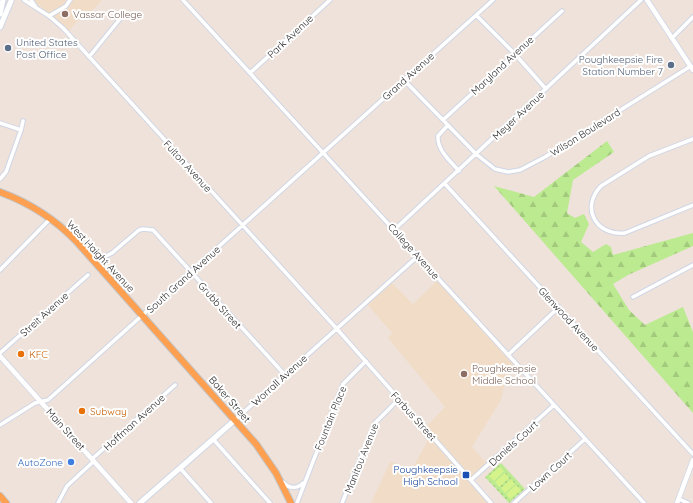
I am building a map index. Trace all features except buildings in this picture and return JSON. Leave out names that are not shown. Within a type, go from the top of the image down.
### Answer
[{"type":"highway","name":"West Haight Avenue","points":[[0,192],[28,204],[51,218],[77,242],[142,315]]},
{"type":"highway","name":"Baker Street","points":[[142,315],[261,450],[280,479],[291,503]]},
{"type":"highway","points":[[0,496],[6,503]]},
{"type":"main road","points":[[0,14],[4,0],[12,1],[0,27]]},
{"type":"main road","name":"Worrall Avenue","points":[[140,503],[235,420]]},
{"type":"street","name":"Fulton Avenue","points":[[24,0],[49,16],[89,57],[337,329]]},
{"type":"street","name":"Fulton Avenue","points":[[31,0],[35,6]]},
{"type":"street","points":[[49,16],[66,6],[70,0]]},
{"type":"street","name":"College Avenue","points":[[183,0],[644,503]]},
{"type":"street","name":"Park Avenue","points":[[250,73],[330,0]]},
{"type":"street","name":"Grand Avenue","points":[[323,153],[493,0]]},
{"type":"street","name":"Meyer Avenue","points":[[394,230],[641,0]]},
{"type":"street","points":[[647,0],[692,68]]},
{"type":"street","name":"Maryland Avenue","points":[[443,120],[514,53],[562,11]]},
{"type":"street","points":[[89,57],[124,14]]},
{"type":"street","points":[[476,15],[514,53],[546,89]]},
{"type":"street","points":[[672,38],[693,17]]},
{"type":"street","name":"Wilson Boulevard","points":[[404,80],[476,154],[501,171],[508,172],[520,170],[545,157],[692,68]]},
{"type":"street","points":[[0,179],[6,172],[23,121]]},
{"type":"street","points":[[0,123],[21,130]]},
{"type":"street","points":[[448,125],[438,136],[438,142],[440,148],[459,171]]},
{"type":"street","points":[[693,139],[649,156],[601,186],[596,192],[591,208],[596,222],[606,230],[618,234],[626,233],[693,205]]},
{"type":"street","name":"South Grand Avenue","points":[[0,425],[35,403],[48,400],[323,153]]},
{"type":"street","name":"Glenwood Avenue","points":[[445,184],[693,454]]},
{"type":"street","points":[[0,270],[51,218]]},
{"type":"street","name":"Grubb Street","points":[[106,256],[112,253],[139,230],[149,229],[156,233],[285,375]]},
{"type":"street","name":"Worrall Avenue","points":[[235,420],[418,256]]},
{"type":"street","points":[[633,297],[693,265]]},
{"type":"street","name":"Streit Avenue","points":[[0,355],[88,275]]},
{"type":"street","points":[[508,355],[559,307]]},
{"type":"street","name":"Forbus Street","points":[[337,329],[491,503]]},
{"type":"street","name":"Main Street","points":[[0,355],[132,503]]},
{"type":"street","name":"Fountain Place","points":[[297,503],[343,384],[366,361]]},
{"type":"street","name":"Hoffman Avenue","points":[[58,503],[67,486],[93,460],[175,385]]},
{"type":"street","name":"Manitou Avenue","points":[[342,503],[375,423],[400,399]]},
{"type":"street","name":"Daniels Court","points":[[471,480],[554,405]]},
{"type":"street","name":"Lown Court","points":[[514,503],[585,438]]},
{"type":"street","points":[[213,439],[270,503]]},
{"type":"street","points":[[688,503],[678,501],[693,460]]},
{"type":"street","points":[[180,468],[211,503]]},
{"type":"street","points":[[280,479],[290,487],[300,486],[304,482]]},
{"type":"shaded area","name":"Vassar College","points":[[32,0],[102,0],[87,16],[84,13],[69,31]]},
{"type":"shaded area","name":"Poughkeepsie Middle School","points":[[439,279],[517,364],[505,382],[501,400],[472,447],[488,465],[472,480],[492,503],[371,503],[390,462],[412,469],[431,435],[425,428],[445,407],[388,338],[392,333],[366,303],[390,281],[413,304]]},
{"type":"green space","points":[[607,141],[614,152],[573,180],[567,213],[575,218],[584,214],[589,224],[581,242],[593,252],[606,244],[611,247],[613,255],[693,233],[693,246],[628,275],[613,284],[629,310],[645,325],[683,307],[693,332],[693,413],[494,186],[534,197]]},
{"type":"green space","points":[[501,463],[525,489],[509,503],[485,477]]},
{"type":"green space","points":[[500,467],[504,471],[494,481],[489,476]]},
{"type":"green space","points":[[505,473],[509,478],[499,487],[495,482]]},
{"type":"green space","points":[[511,479],[515,484],[505,493],[501,488]]},
{"type":"green space","points":[[516,485],[521,490],[510,499],[506,494]]},
{"type":"place","name":"Vassar College","points":[[65,14]]},
{"type":"place","name":"United States Post Office","points":[[8,48]]},
{"type":"place","name":"Poughkeepsie Fire Station Number 7","points":[[671,65]]},
{"type":"place","name":"KFC","points":[[21,354]]},
{"type":"place","name":"Poughkeepsie Middle School","points":[[464,374]]},
{"type":"place","name":"Subway","points":[[82,411]]},
{"type":"place","name":"AutoZone","points":[[71,462]]},
{"type":"place","name":"Poughkeepsie High School","points":[[466,475]]}]
